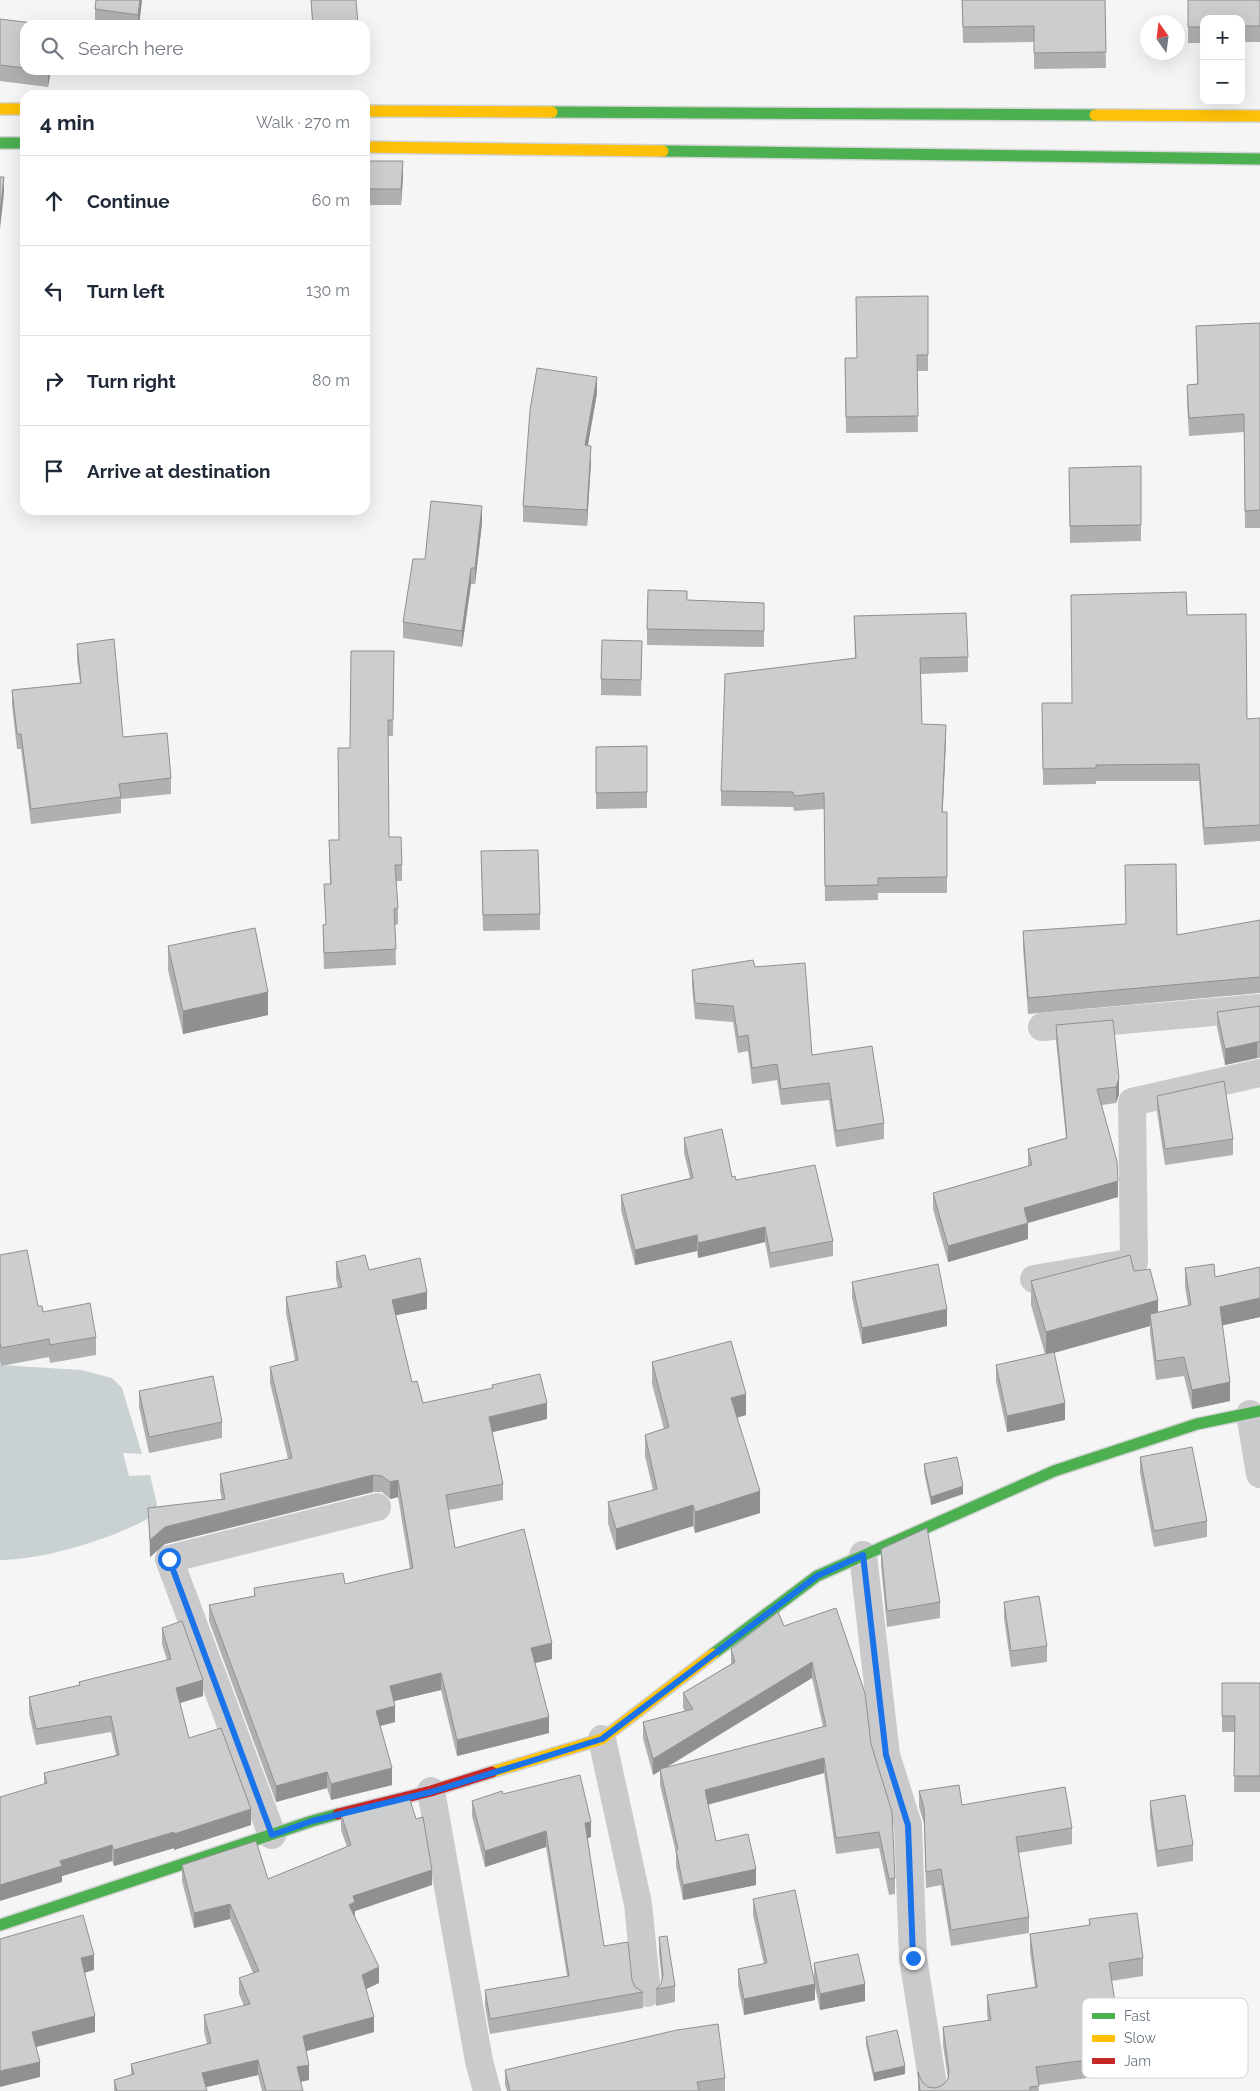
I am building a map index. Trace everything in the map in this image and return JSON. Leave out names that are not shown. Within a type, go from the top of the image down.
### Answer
[{"type":"main road","points":[[0,109],[20,109]]},
{"type":"main road","points":[[370,111],[1260,116]]},
{"type":"main road","points":[[0,143],[20,143]]},
{"type":"main road","points":[[370,148],[1260,159]]},
{"type":"main road","points":[[0,1925],[312,1821],[431,1792],[602,1739],[817,1576],[1054,1471],[1197,1424],[1255,1412]]},
{"type":"street","points":[[1042,1027],[1260,1008]]},
{"type":"street","points":[[1034,1278],[1134,1262],[1132,1102],[1260,1073]]},
{"type":"street","points":[[1255,1412],[1260,1474]]},
{"type":"street","points":[[272,1835],[169,1559],[377,1507]]},
{"type":"street","points":[[863,1555],[886,1755],[908,1825],[913,1958],[934,2091]]},
{"type":"street","points":[[602,1739],[638,1904],[647,1993]]},
{"type":"street","points":[[431,1792],[479,2061],[487,2091]]},
{"type":"shaded area","points":[[0,1365],[81,1370],[112,1378],[122,1388],[142,1454],[123,1453],[129,1476],[150,1475],[157,1504],[153,1516],[119,1532],[79,1546],[37,1556],[0,1560]]},
{"type":"building","points":[[96,0],[140,0],[138,15],[95,9]]},
{"type":"building","points":[[311,0],[356,0],[358,20],[313,20]]},
{"type":"building","points":[[962,0],[1105,0],[1106,52],[1034,53],[1034,26],[963,27]]},
{"type":"building","points":[[1188,0],[1260,0],[1260,26],[1245,26],[1245,15],[1200,15],[1200,27],[1188,27]]},
{"type":"building","points":[[0,19],[20,21],[20,67],[0,65]]},
{"type":"building","points":[[370,161],[403,161],[401,189],[370,189]]},
{"type":"building","points":[[0,177],[4,177],[0,213]]},
{"type":"building","points":[[928,296],[928,355],[917,355],[918,416],[846,417],[845,358],[857,358],[856,297]]},
{"type":"building","points":[[1260,323],[1260,510],[1245,511],[1244,414],[1189,418],[1187,385],[1198,384],[1196,326]]},
{"type":"building","points":[[537,368],[597,377],[585,445],[591,446],[587,510],[523,506],[530,410]]},
{"type":"building","points":[[1141,466],[1141,525],[1070,526],[1069,468]]},
{"type":"building","points":[[431,501],[482,506],[475,568],[471,568],[462,631],[403,622],[413,559],[425,559]]},
{"type":"building","points":[[648,590],[687,591],[687,600],[764,603],[764,631],[647,629]]},
{"type":"building","points":[[1186,592],[1187,615],[1246,614],[1247,719],[1260,718],[1260,825],[1204,828],[1199,764],[1096,765],[1096,768],[1043,769],[1042,703],[1072,703],[1071,595]]},
{"type":"building","points":[[966,613],[968,657],[920,658],[922,724],[946,725],[942,812],[947,812],[947,877],[878,878],[878,885],[825,886],[824,793],[794,796],[793,792],[721,791],[725,674],[856,658],[854,616]]},
{"type":"building","points":[[114,639],[123,737],[167,733],[171,778],[119,784],[121,797],[31,809],[21,734],[17,734],[12,690],[81,683],[77,644]]},
{"type":"building","points":[[602,640],[642,641],[641,680],[601,679]]},
{"type":"building","points":[[351,651],[394,651],[393,720],[388,720],[389,837],[401,837],[402,865],[395,865],[398,908],[394,909],[396,949],[324,953],[323,925],[326,924],[324,884],[331,884],[329,840],[339,840],[338,748],[350,748]]},
{"type":"building","points":[[647,746],[647,792],[596,793],[596,747]]},
{"type":"building","points":[[538,850],[540,914],[483,915],[481,851]]},
{"type":"building","points":[[1176,864],[1177,935],[1260,920],[1260,977],[1028,998],[1023,931],[1126,924],[1125,865]]},
{"type":"building","points":[[255,928],[268,992],[183,1011],[168,946]]},
{"type":"building","points":[[753,960],[755,967],[805,963],[812,1055],[872,1046],[884,1123],[836,1131],[829,1083],[781,1089],[777,1064],[752,1068],[748,1035],[738,1037],[733,1006],[695,1003],[692,970]]},
{"type":"building","points":[[1260,1006],[1260,1042],[1225,1049],[1217,1012]]},
{"type":"building","points":[[1113,1020],[1119,1078],[1116,1087],[1097,1089],[1117,1161],[1118,1181],[1024,1208],[1028,1223],[948,1246],[933,1193],[1032,1165],[1028,1149],[1067,1138],[1056,1025]]},
{"type":"building","points":[[1224,1081],[1233,1139],[1165,1149],[1157,1096]]},
{"type":"building","points":[[722,1129],[732,1177],[735,1176],[736,1180],[815,1165],[833,1241],[770,1253],[765,1227],[698,1243],[697,1235],[635,1250],[621,1195],[693,1178],[684,1138]]},
{"type":"building","points":[[27,1250],[38,1306],[42,1306],[43,1312],[90,1303],[96,1337],[50,1345],[49,1339],[1,1348],[0,1255]]},
{"type":"building","points":[[365,1255],[369,1270],[420,1258],[427,1292],[392,1300],[412,1382],[417,1381],[423,1403],[493,1388],[492,1385],[540,1374],[547,1403],[489,1417],[503,1484],[446,1495],[455,1548],[524,1529],[552,1643],[531,1648],[549,1717],[457,1740],[441,1673],[390,1686],[395,1706],[376,1711],[392,1768],[331,1784],[327,1772],[276,1786],[209,1605],[255,1596],[254,1588],[343,1573],[345,1584],[413,1568],[398,1480],[390,1482],[382,1476],[373,1475],[165,1527],[150,1540],[148,1508],[225,1499],[220,1474],[292,1458],[270,1367],[298,1360],[286,1297],[342,1287],[336,1262]]},
{"type":"building","points":[[1130,1255],[1134,1271],[1150,1269],[1158,1300],[1046,1332],[1031,1281]]},
{"type":"building","points":[[938,1264],[947,1309],[862,1328],[852,1282]]},
{"type":"building","points":[[1214,1264],[1215,1277],[1260,1267],[1260,1298],[1220,1307],[1230,1382],[1192,1390],[1184,1357],[1156,1361],[1150,1314],[1191,1305],[1185,1268]]},
{"type":"building","points":[[731,1341],[746,1394],[731,1398],[760,1491],[695,1512],[693,1505],[616,1529],[608,1502],[657,1489],[645,1435],[669,1427],[652,1362]]},
{"type":"building","points":[[1054,1352],[1065,1403],[1007,1416],[996,1365]]},
{"type":"building","points":[[213,1376],[222,1422],[149,1437],[139,1391]]},
{"type":"building","points":[[1192,1447],[1207,1521],[1154,1531],[1140,1457]]},
{"type":"building","points":[[957,1457],[963,1486],[931,1497],[924,1464]]},
{"type":"building","points":[[927,1528],[940,1602],[887,1611],[881,1549]]},
{"type":"building","points":[[1039,1596],[1047,1646],[1011,1651],[1004,1602]]},
{"type":"building","points":[[836,1608],[865,1693],[871,1744],[892,1812],[895,1878],[889,1879],[879,1832],[836,1838],[824,1758],[705,1790],[716,1841],[748,1834],[756,1869],[683,1885],[676,1850],[678,1849],[660,1769],[826,1726],[812,1662],[653,1759],[643,1722],[693,1709],[683,1693],[735,1662],[731,1649],[778,1612],[784,1626]]},
{"type":"building","points":[[182,1621],[203,1680],[176,1688],[189,1738],[221,1728],[251,1809],[174,1834],[174,1832],[114,1850],[112,1845],[60,1861],[62,1866],[0,1885],[0,1797],[47,1783],[44,1773],[119,1755],[111,1716],[36,1729],[29,1697],[80,1685],[79,1682],[171,1659],[162,1628]]},
{"type":"building","points":[[1222,1683],[1260,1683],[1260,1776],[1234,1776],[1235,1716],[1222,1716]]},
{"type":"building","points":[[580,1775],[591,1822],[585,1823],[604,1946],[628,1942],[632,1980],[635,1987],[643,1992],[490,2019],[485,1990],[569,1976],[546,1831],[485,1851],[472,1801],[502,1791],[503,1794]]},
{"type":"building","points":[[959,1785],[962,1805],[1065,1787],[1072,1828],[1016,1837],[1029,1917],[951,1930],[941,1869],[926,1872],[924,1808],[919,1791]]},
{"type":"building","points":[[1185,1795],[1193,1845],[1157,1851],[1150,1801]]},
{"type":"building","points":[[409,1797],[416,1819],[423,1817],[432,1870],[353,1896],[355,1902],[349,1905],[379,1967],[362,1975],[374,2017],[303,2036],[309,2065],[297,2067],[303,2091],[266,2091],[258,2060],[202,2073],[207,2091],[117,2091],[114,2080],[134,2074],[131,2064],[211,2043],[204,2015],[250,2004],[239,1978],[259,1971],[230,1904],[194,1913],[182,1865],[256,1841],[268,1879],[351,1845],[341,1814]]},
{"type":"building","points":[[795,1890],[815,1984],[744,1999],[738,1969],[767,1963],[753,1899]]},
{"type":"building","points":[[1137,1913],[1143,1958],[1109,1963],[1114,1998],[1082,1998],[1082,2061],[1036,2067],[1039,2086],[1030,2087],[1030,2091],[920,2091],[918,2072],[922,2082],[928,2087],[936,2088],[943,2085],[948,2079],[949,2071],[943,2027],[991,2020],[987,1995],[1037,1987],[1030,1934],[1090,1925],[1089,1919]]},
{"type":"building","points":[[83,1915],[94,1955],[81,1958],[95,2016],[32,2032],[40,2062],[0,2071],[0,1939]]},
{"type":"building","points":[[667,1936],[675,1986],[656,1989],[661,1984],[663,1975],[659,1937]]},
{"type":"building","points":[[858,1954],[865,1984],[820,1994],[814,1963]]},
{"type":"building","points":[[718,2024],[725,2078],[697,2082],[699,2091],[510,2091],[505,2070],[677,2030]]},
{"type":"building","points":[[897,2030],[905,2066],[874,2073],[866,2037]]},
{"type":"traffic: fast","points":[[552,112],[1095,115]]},
{"type":"traffic: fast","points":[[0,143],[20,143]]},
{"type":"traffic: fast","points":[[663,151],[1260,159]]},
{"type":"traffic: fast","points":[[713,1654],[817,1576],[1054,1471],[1197,1424],[1260,1411]]},
{"type":"traffic: fast","points":[[0,1925],[338,1814]]},
{"type":"traffic: slow","points":[[0,109],[20,109]]},
{"type":"traffic: slow","points":[[370,111],[552,112]]},
{"type":"traffic: slow","points":[[1095,115],[1260,116]]},
{"type":"traffic: slow","points":[[370,147],[663,151]]},
{"type":"traffic: slow","points":[[492,1772],[602,1739],[713,1654]]},
{"type":"traffic: jam","points":[[338,1814],[431,1791],[492,1772]]},
{"type":"route","points":[[169,1559],[272,1835],[312,1821],[431,1792],[602,1739],[817,1576],[863,1555],[886,1755],[908,1825],[913,1958]]}]
